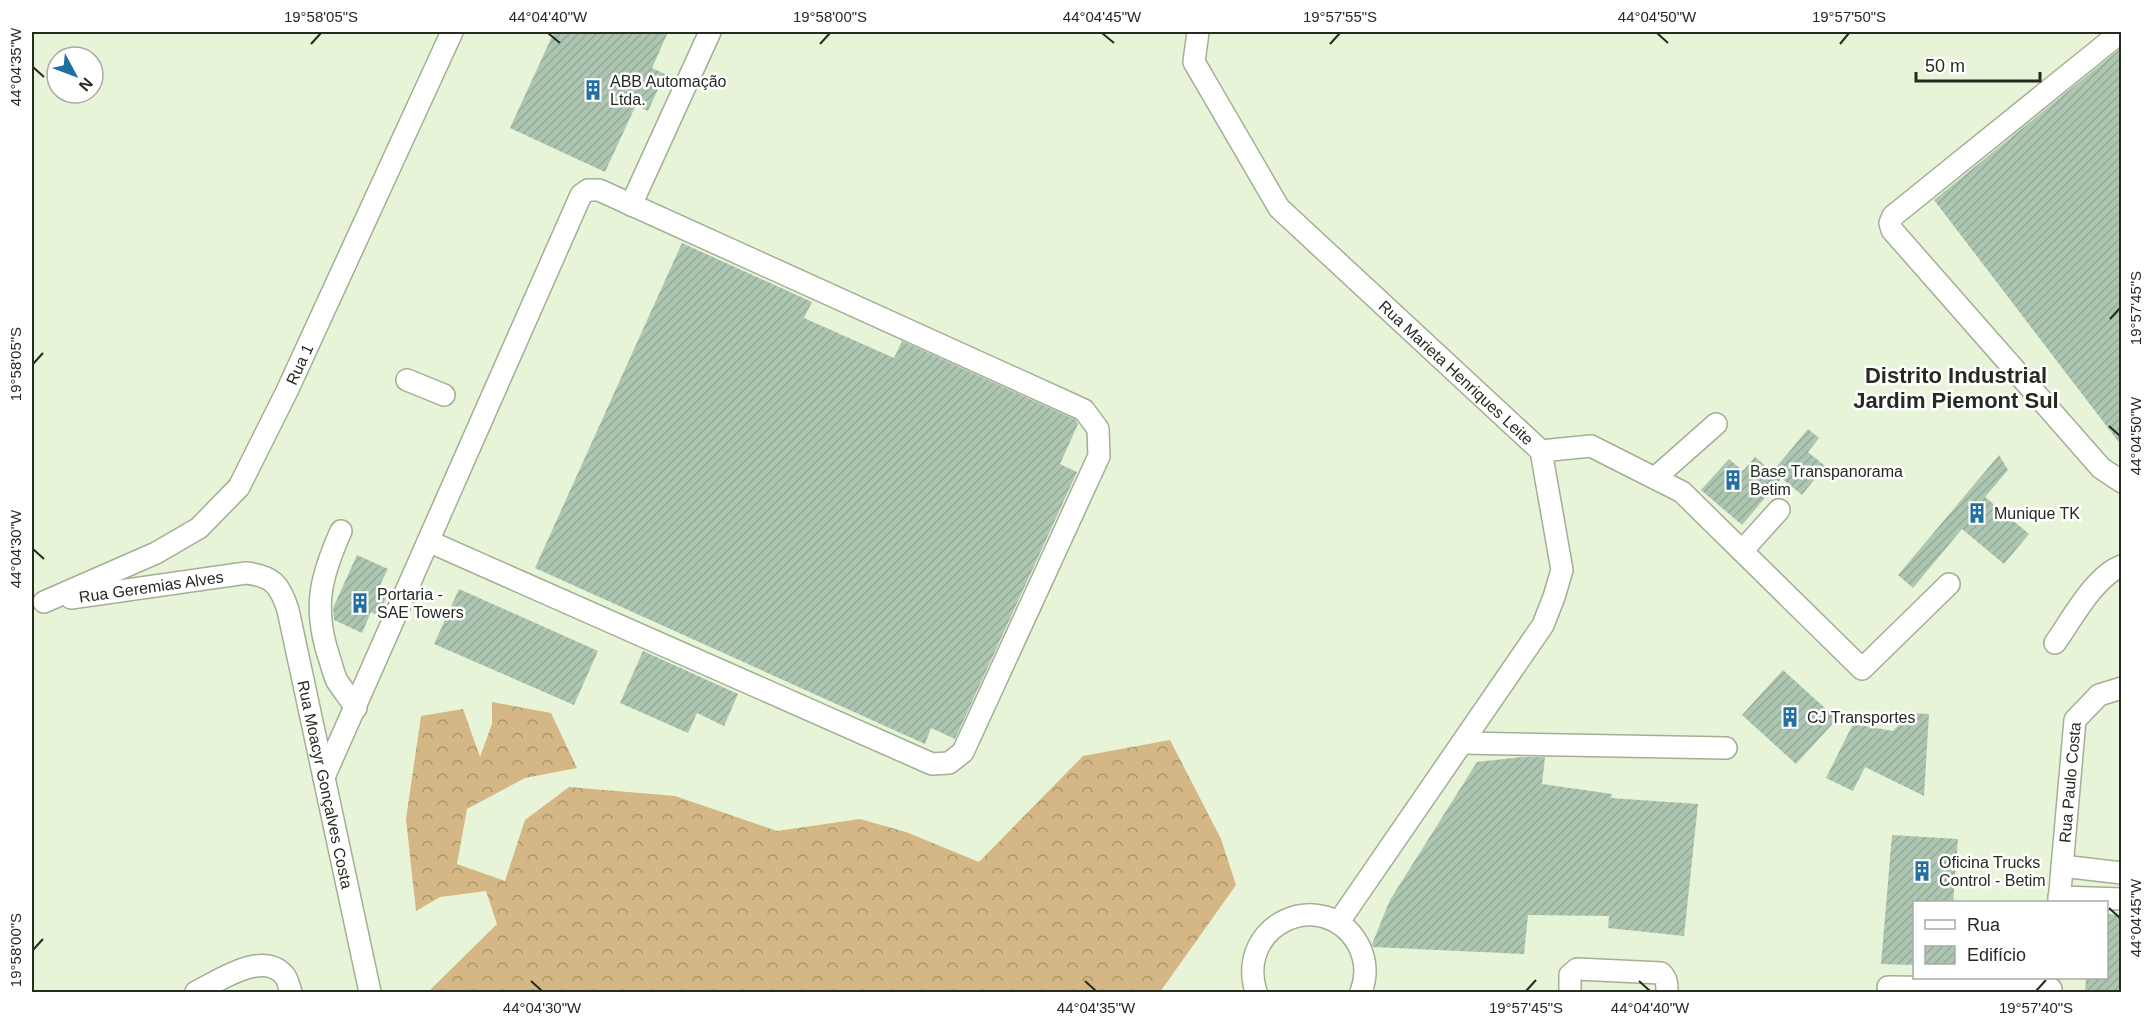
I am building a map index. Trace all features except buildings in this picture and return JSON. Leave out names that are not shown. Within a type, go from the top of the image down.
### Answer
[{"type":"street","name":"Rua 1","points":[[38,603],[156,553],[199,528],[239,487],[292,380],[452,32]]},
{"type":"street","points":[[631,205],[710,32]]},
{"type":"street","name":"Rua Marieta Henriques Leite","points":[[1198,32],[1194,62],[1279,208],[1541,451],[1562,570],[1543,625],[1338,923]]},
{"type":"street","points":[[2121,32],[1893,216],[1890,223],[1892,230],[2101,468],[2121,482]]},
{"type":"street","points":[[324,777],[580,195],[588,190],[599,190],[1084,410],[1098,429],[1099,456],[963,752],[949,763],[932,764],[428,541]]},
{"type":"street","points":[[407,380],[444,395]]},
{"type":"street","points":[[1655,478],[1716,424]]},
{"type":"street","points":[[1541,451],[1591,446],[1682,492],[1862,669],[1949,584]]},
{"type":"street","points":[[1742,550],[1779,510]]},
{"type":"street","points":[[341,531],[329,558],[322,586],[320,618],[323,637],[337,679],[356,708]]},
{"type":"street","points":[[2055,644],[2099,581],[2113,569],[2121,566]]},
{"type":"street","name":"Rua Geremias Alves","points":[[38,603],[246,573],[270,579]]},
{"type":"street","name":"Rua Moacyr Gonçalves Costa","points":[[270,579],[283,592],[288,610],[370,993]]},
{"type":"street","name":"Rua Paulo Costa","points":[[2059,900],[2074,720],[2099,695],[2121,688]]},
{"type":"street","points":[[1462,743],[1726,748]]},
{"type":"street","points":[[2062,866],[2121,873]]},
{"type":"street","points":[[2059,900],[2121,899]]},
{"type":"street","points":[[1250,989],[1253,959],[1257,948],[1271,929],[1292,918],[1304,915],[1327,918],[1338,923],[1355,939],[1361,949],[1365,973],[1361,993]]},
{"type":"street","points":[[196,993],[238,971],[258,965],[274,967],[285,976],[291,993]]},
{"type":"street","points":[[274,967],[276,993]]},
{"type":"street","points":[[1570,993],[1570,975],[1577,969],[1660,973],[1665,977],[1667,993]]},
{"type":"street","points":[[1888,987],[2052,986]]},
{"type":"green space","points":[[492,702],[551,713],[577,768],[525,778],[467,809],[457,864],[505,881],[525,820],[569,787],[675,796],[777,831],[860,819],[906,832],[979,862],[1083,756],[1170,740],[1221,839],[1236,885],[1160,992],[428,992],[497,924],[486,891],[440,897],[416,911],[406,819],[421,716],[463,709],[480,757],[492,724]]},
{"type":"place","name":"ABB Automação Ltda.","points":[[593,90]]},
{"type":"place","name":"Base Transpanorama Betim","points":[[1733,480]]},
{"type":"place","name":"Munique TK","points":[[1977,513]]},
{"type":"place","name":"Portaria - SAE Towers","points":[[360,603]]},
{"type":"place","name":"CJ Transportes","points":[[1790,717]]},
{"type":"place","name":"Oficina Trucks Control - Betim","points":[[1922,871]]},
{"type":"district","name":"Distrito Industrial Jardim Piemont Sul","points":[[1956,388]]}]
